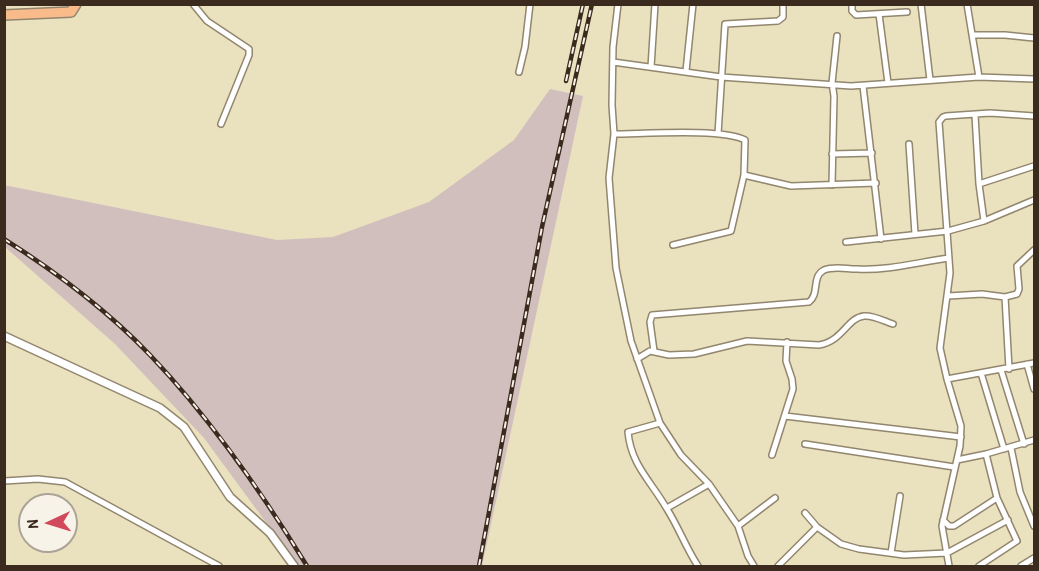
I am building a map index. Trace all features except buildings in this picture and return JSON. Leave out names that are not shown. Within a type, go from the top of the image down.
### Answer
[{"type":"highway","points":[[4,15],[71,12],[76,4]]},
{"type":"street","points":[[193,4],[207,21],[249,50],[221,124]]},
{"type":"street","points":[[519,72],[525,47],[530,4]]},
{"type":"street","points":[[618,4],[613,62],[614,134],[609,178],[616,274],[624,315],[660,423],[681,456],[709,484],[738,526],[754,567]]},
{"type":"street","points":[[651,67],[655,4]]},
{"type":"street","points":[[686,71],[693,4]]},
{"type":"street","points":[[718,134],[726,24],[779,21],[783,17],[783,4]]},
{"type":"street","points":[[852,4],[852,11],[856,15],[907,12]]},
{"type":"street","points":[[921,4],[930,80]]},
{"type":"street","points":[[968,4],[979,77]]},
{"type":"street","points":[[879,14],[888,83]]},
{"type":"street","points":[[972,35],[1005,34],[1035,38]]},
{"type":"street","points":[[832,184],[834,96],[832,83],[837,36]]},
{"type":"street","points":[[613,62],[721,77],[863,86],[979,77],[1035,79]]},
{"type":"street","points":[[863,86],[881,239]]},
{"type":"street","points":[[949,567],[942,526],[957,460],[961,426],[940,348],[950,285],[939,123],[946,116],[990,113],[1035,116]]},
{"type":"street","points":[[975,115],[979,184],[984,221]]},
{"type":"street","points":[[614,134],[718,134],[745,140],[744,176],[731,231],[673,245]]},
{"type":"street","points":[[909,144],[915,234]]},
{"type":"street","points":[[832,154],[872,153]]},
{"type":"street","points":[[979,184],[1035,166]]},
{"type":"street","points":[[744,176],[790,186],[876,183]]},
{"type":"street","points":[[846,242],[948,231],[984,221],[1035,200]]},
{"type":"street","points":[[948,297],[982,294],[1005,297],[1018,292],[1017,266],[1035,250]]},
{"type":"street","points":[[654,351],[650,322],[652,315],[807,302],[814,297],[817,278],[825,270],[837,268],[870,270],[949,258]]},
{"type":"street","points":[[1005,297],[1009,369]]},
{"type":"street","points":[[637,359],[654,351],[664,355],[706,352],[747,341],[819,345],[830,343],[851,322],[866,316],[893,324]]},
{"type":"street","points":[[4,336],[160,408],[184,427],[230,497],[270,533],[294,567]]},
{"type":"street","points":[[772,455],[793,389],[786,362],[787,342]]},
{"type":"street","points":[[947,379],[1035,363]]},
{"type":"street","points":[[1027,364],[1035,389]]},
{"type":"street","points":[[1001,370],[1024,444]]},
{"type":"street","points":[[981,373],[1004,449]]},
{"type":"street","points":[[785,416],[961,437]]},
{"type":"street","points":[[660,423],[628,432],[630,449],[646,479],[667,508],[698,567]]},
{"type":"street","points":[[957,460],[1035,440]]},
{"type":"street","points":[[805,444],[954,467]]},
{"type":"street","points":[[1011,448],[1020,492],[1035,526]]},
{"type":"street","points":[[979,567],[1017,540],[998,498],[986,453]]},
{"type":"street","points":[[4,481],[38,479],[65,482],[219,567]]},
{"type":"street","points":[[667,508],[709,484]]},
{"type":"street","points":[[891,553],[900,496]]},
{"type":"street","points":[[738,526],[774,498]]},
{"type":"street","points":[[943,520],[949,526],[954,526],[998,498]]},
{"type":"street","points":[[805,513],[817,527],[849,547],[911,555],[946,553],[1008,520]]},
{"type":"street","points":[[778,567],[817,527]]},
{"type":"street","points":[[1021,567],[1035,558]]},
{"type":"shaded area","points":[[550,89],[583,96],[482,566],[294,566],[276,536],[204,438],[115,344],[5,247],[4,185],[277,240],[333,237],[429,202],[514,140]]},
{"type":"railway","points":[[566,81],[583,4]]},
{"type":"railway","points":[[479,566],[542,227],[592,4]]},
{"type":"railway","points":[[4,239],[80,293],[134,338],[150,355],[194,404],[234,456],[272,510],[307,566]]}]
